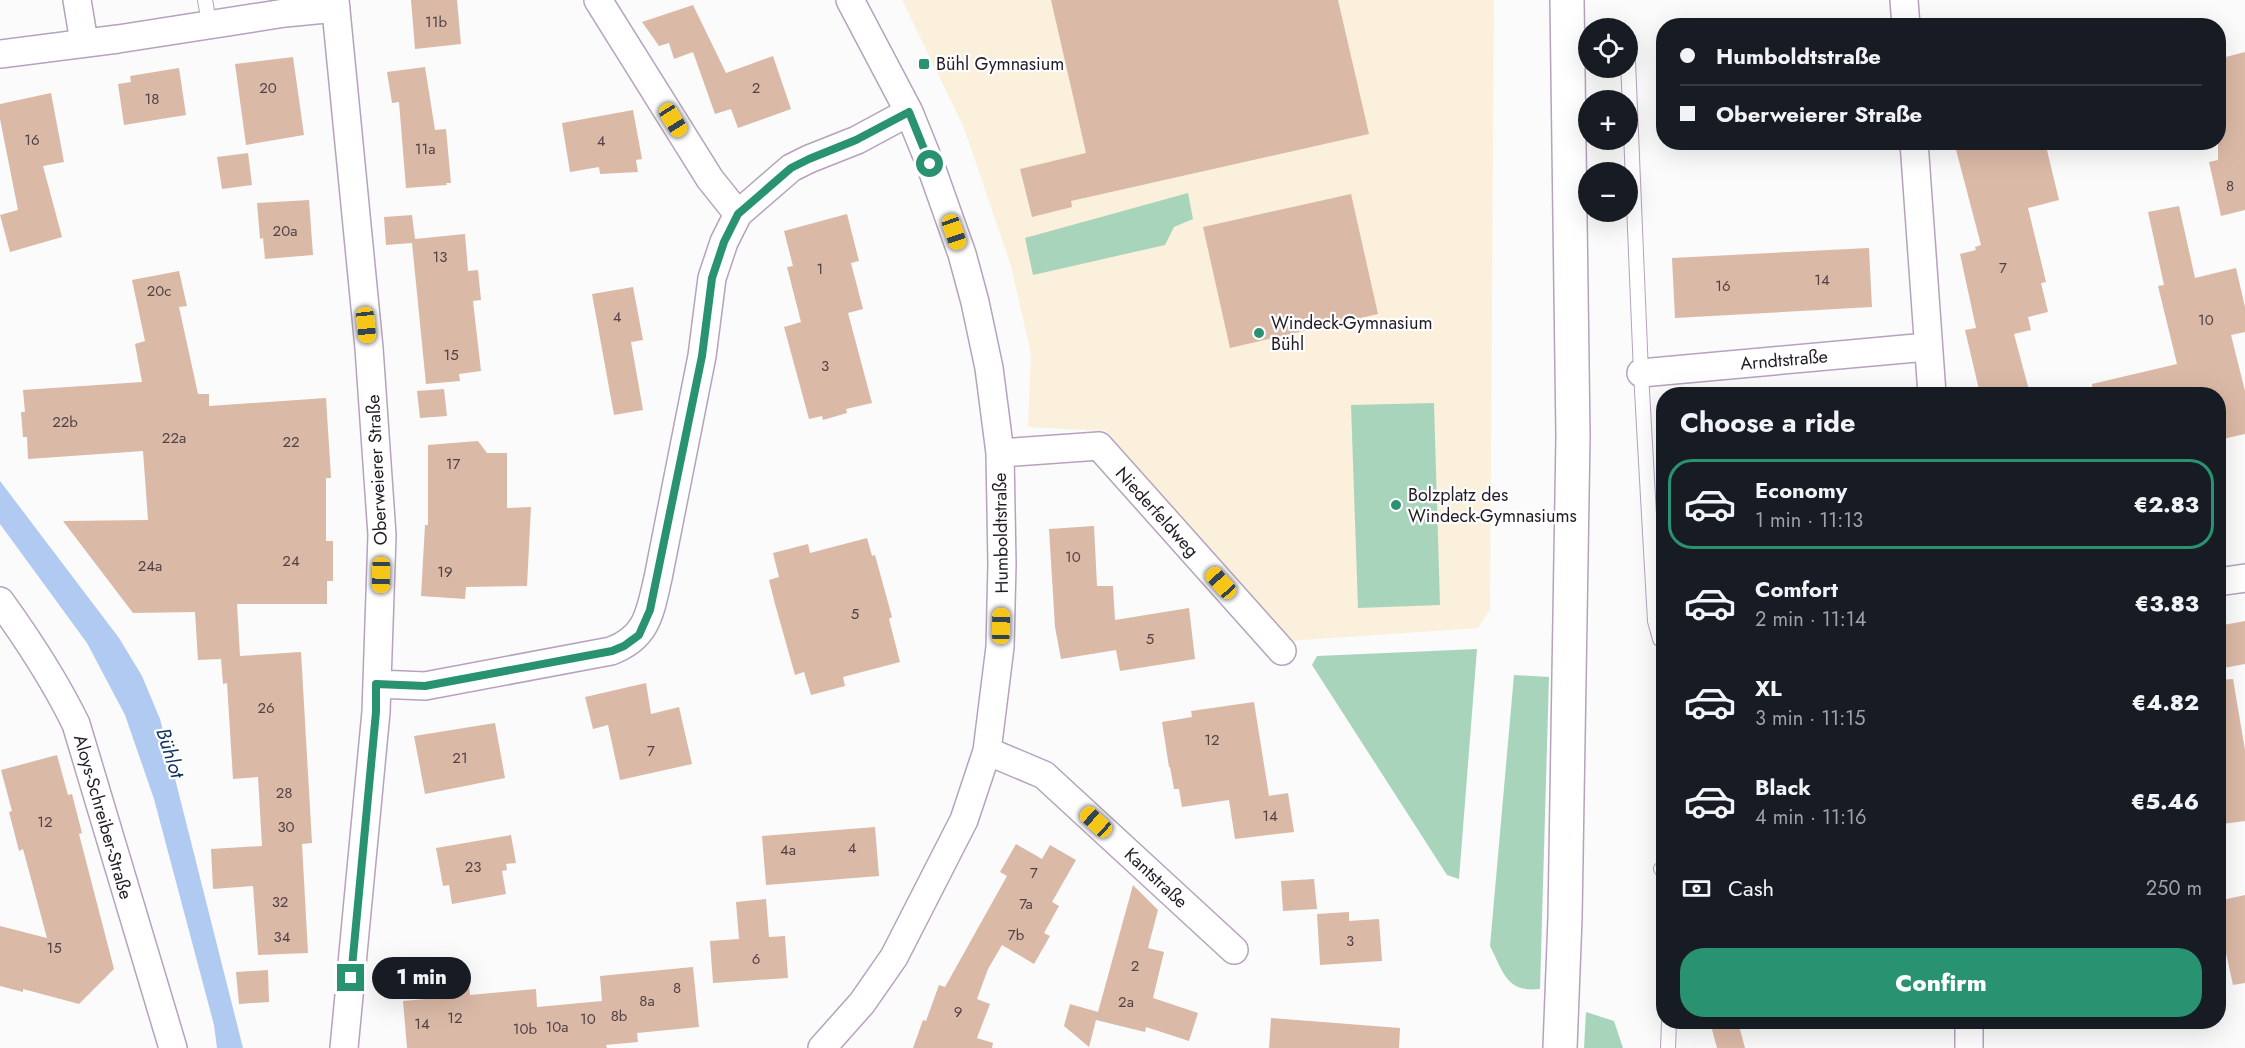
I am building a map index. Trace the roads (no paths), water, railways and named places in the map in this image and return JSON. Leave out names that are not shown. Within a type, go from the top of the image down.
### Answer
[{"type":"street","points":[[77,0],[84,42]]},
{"type":"street","points":[[598,0],[710,179],[738,214]]},
{"type":"street","name":"Humboldtstraße","points":[[822,1048],[862,1003],[894,957],[964,820],[987,751],[1000,647],[1002,564],[1000,453],[989,368],[967,273],[930,164],[909,112],[850,0]]},
{"type":"street","points":[[1560,1048],[1573,436],[1567,0]]},
{"type":"street","points":[[1904,0],[1905,18]]},
{"type":"street","points":[[0,54],[118,39],[207,12],[335,4]]},
{"type":"street","name":"Oberweierer Straße","points":[[335,4],[369,348],[382,510],[376,712],[344,1048]]},
{"type":"street","points":[[376,684],[425,686],[448,682],[612,651],[624,646],[639,635],[650,610],[658,578],[702,356],[712,278],[721,249],[738,214],[791,168],[856,140],[909,112]]},
{"type":"street","points":[[1915,150],[1931,387]]},
{"type":"street","name":"Arndtstraße","points":[[1641,373],[1927,347]]},
{"type":"street","name":"Niederfeldweg","points":[[1000,453],[1099,446],[1282,651]]},
{"type":"street","points":[[2226,581],[2245,578]]},
{"type":"street","name":"Aloys-Schreiber-Straße","points":[[0,601],[34,646],[76,724],[173,1048]]},
{"type":"street","name":"Kantstraße","points":[[987,751],[1044,775],[1234,950]]},
{"type":"street","points":[[1969,1029],[1969,1048]]},
{"type":"lane","points":[[1629,78],[1641,373],[1656,625]]},
{"type":"lane","points":[[1668,1048],[1669,1029]]},
{"type":"water","points":[[0,481],[119,638],[142,676],[160,719],[243,1048],[217,1048],[214,1025],[154,799],[125,715],[87,643],[0,524]]},
{"type":"place","name":"Bühl Gymnasium","points":[[924,64]]},
{"type":"place","name":"Windeck-Gymnasium Bühl","points":[[1259,333]]},
{"type":"place","name":"Bolzplatz des Windeck-Gymnasiums","points":[[1396,505]]},
{"type":"water label","name":"Bühlot","points":[[170,753]]}]
